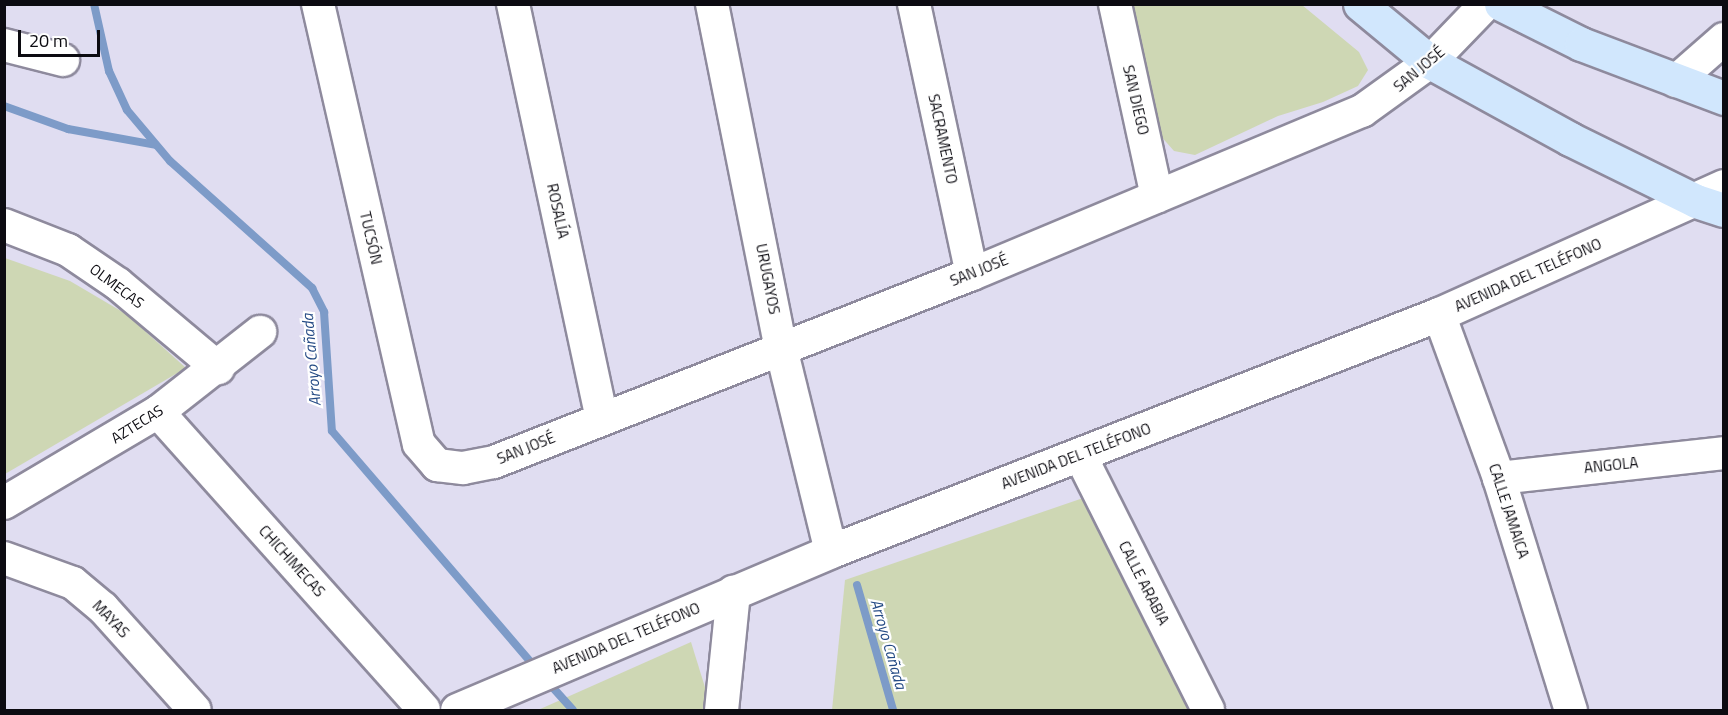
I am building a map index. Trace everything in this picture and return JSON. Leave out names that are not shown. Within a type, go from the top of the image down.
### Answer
[{"type":"main road","name":"AVENIDA DEL TELÉFONO","points":[[1360,4],[1430,62],[1570,140],[1714,199]]},
{"type":"main road","points":[[1501,4],[1581,44],[1724,98]]},
{"type":"street","name":"TUCSÓN","points":[[318,4],[410,414],[419,444],[436,465]]},
{"type":"street","name":"ROSALÍA","points":[[513,4],[602,418]]},
{"type":"street","name":"URUGAYOS","points":[[712,4],[782,348],[831,551]]},
{"type":"street","name":"SACRAMENTO","points":[[914,4],[972,274]]},
{"type":"street","name":"SAN DIEGO","points":[[1115,4],[1157,196]]},
{"type":"street","name":"SAN JOSÉ","points":[[436,465],[463,468],[494,462],[972,274],[1362,111],[1430,62],[1486,4]]},
{"type":"street","points":[[1676,81],[1724,39]]},
{"type":"street","points":[[4,45],[63,60]]},
{"type":"street","name":"AVENIDA DEL TELÉFONO","points":[[457,711],[831,551],[1439,314],[1714,199]]},
{"type":"street","name":"OLMECAS","points":[[4,225],[68,250],[118,284],[218,368]]},
{"type":"street","name":"CALLE JAMAICA","points":[[1439,314],[1499,478],[1571,711]]},
{"type":"street","name":"AZTECAS","points":[[4,503],[158,412],[218,368],[260,332]]},
{"type":"street","name":"CHICHIMECAS","points":[[158,412],[424,711]]},
{"type":"street","name":"ANGOLA","points":[[1499,478],[1724,453]]},
{"type":"street","name":"CALLE ARABIA","points":[[1080,455],[1208,711]]},
{"type":"street","name":"MAYAS","points":[[4,558],[73,583],[103,608],[195,711]]},
{"type":"street","points":[[721,711],[733,592]]},
{"type":"green space","points":[[1130,5],[1302,5],[1359,52],[1368,70],[1358,86],[1323,102],[1278,116],[1195,155],[1174,151],[1159,134]]},
{"type":"green space","points":[[5,258],[70,281],[126,314],[186,368],[5,474]]},
{"type":"green space","points":[[1086,497],[1197,710],[832,710],[845,580]]},
{"type":"green space","points":[[691,642],[712,710],[538,710]]},
{"type":"waterway","name":"Arroyo Cañada","points":[[94,4],[109,71],[127,110],[170,161],[312,288],[324,312],[332,431],[536,668]]},
{"type":"waterway","points":[[4,106],[68,129],[156,145]]},
{"type":"waterway","name":"Arroyo Cañada","points":[[857,585],[893,710]]},
{"type":"waterway","name":"Arroyo Cañada","points":[[546,680],[573,710]]}]
